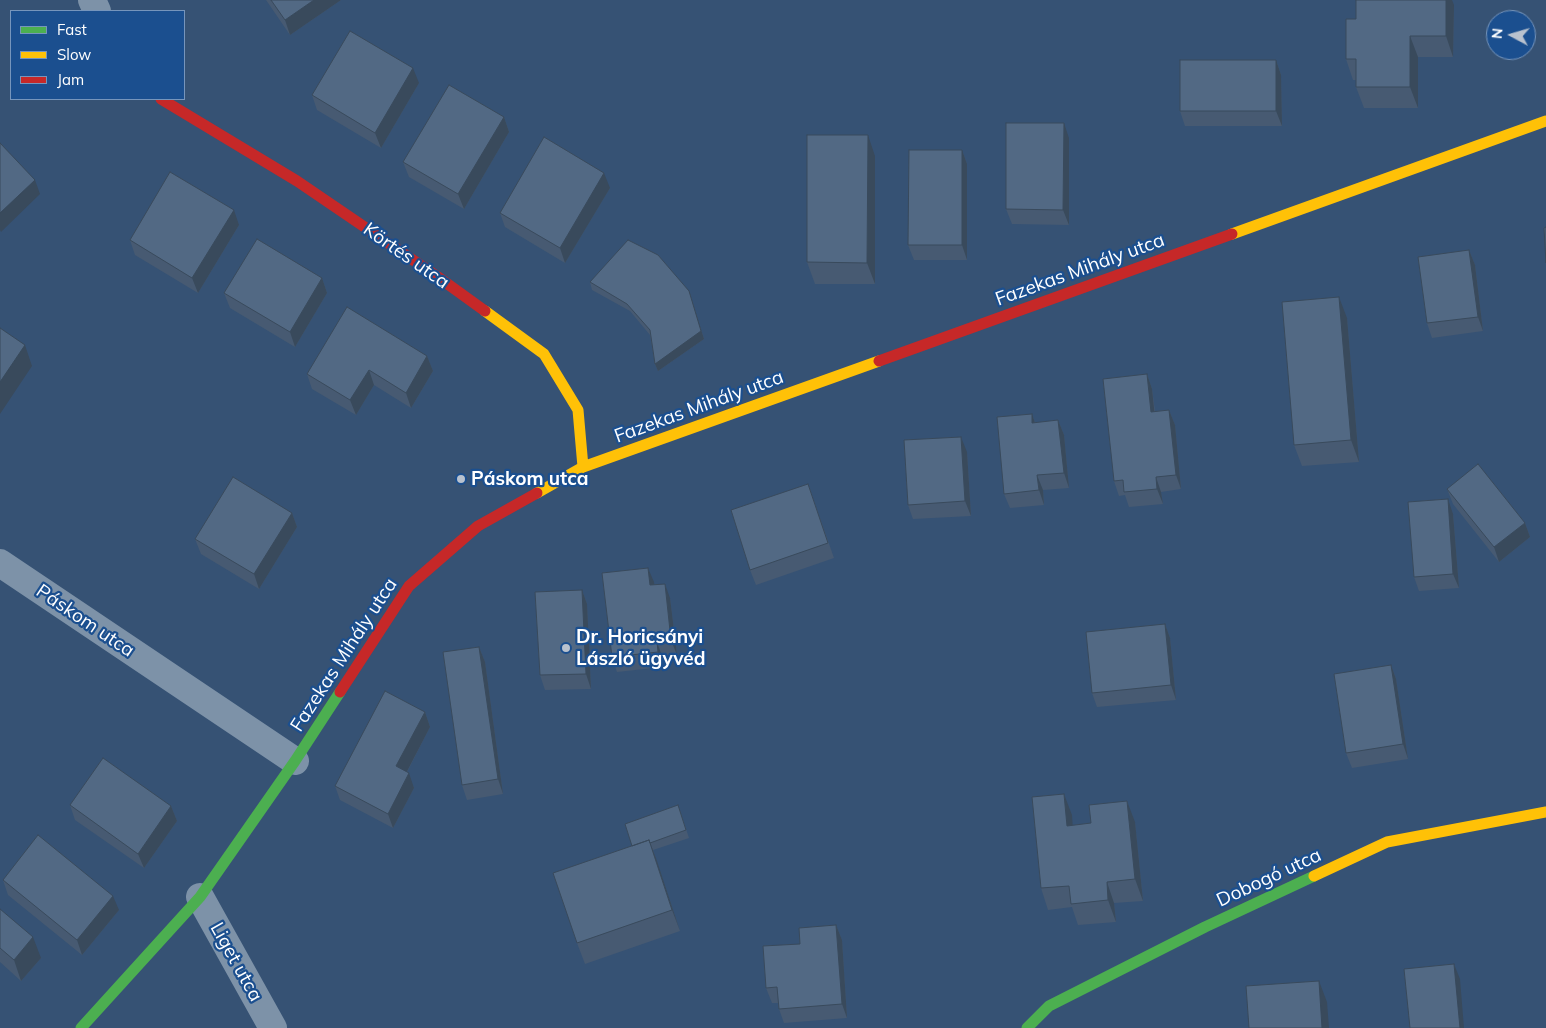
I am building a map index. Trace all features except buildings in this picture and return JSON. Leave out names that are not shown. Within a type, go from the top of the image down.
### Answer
[{"type":"street","name":"Körtés utca","points":[[164,100],[296,181],[438,277],[544,354],[578,410],[583,467]]},
{"type":"street","name":"Fazekas Mihály utca","points":[[81,1028],[200,897],[295,761],[409,586],[478,526],[583,467],[1546,121]]},
{"type":"street","name":"Páskom utca","points":[[0,564],[295,761]]},
{"type":"street","name":"Dobogó utca","points":[[1028,1028],[1050,1006],[1205,926],[1387,842],[1546,812]]},
{"type":"street","name":"Liget utca","points":[[200,897],[273,1028]]},
{"type":"traffic: fast","points":[[81,1028],[200,897],[295,761],[340,692]]},
{"type":"traffic: fast","points":[[1027,1028],[1049,1006],[1205,927],[1314,876]]},
{"type":"traffic: slow","points":[[1232,234],[1546,121]]},
{"type":"traffic: slow","points":[[485,311],[544,354],[578,410],[583,467]]},
{"type":"traffic: slow","points":[[537,493],[583,467],[879,361]]},
{"type":"traffic: slow","points":[[1314,876],[1387,842],[1546,812]]},
{"type":"traffic: jam","points":[[163,100],[297,181],[485,311]]},
{"type":"traffic: jam","points":[[879,361],[1232,234]]},
{"type":"traffic: jam","points":[[340,692],[409,586],[478,526],[537,493]]},
{"type":"place","name":"Páskom utca","points":[[461,479]]},
{"type":"place","name":"Dr. Horicsányi László ügyvéd","points":[[566,648]]}]
